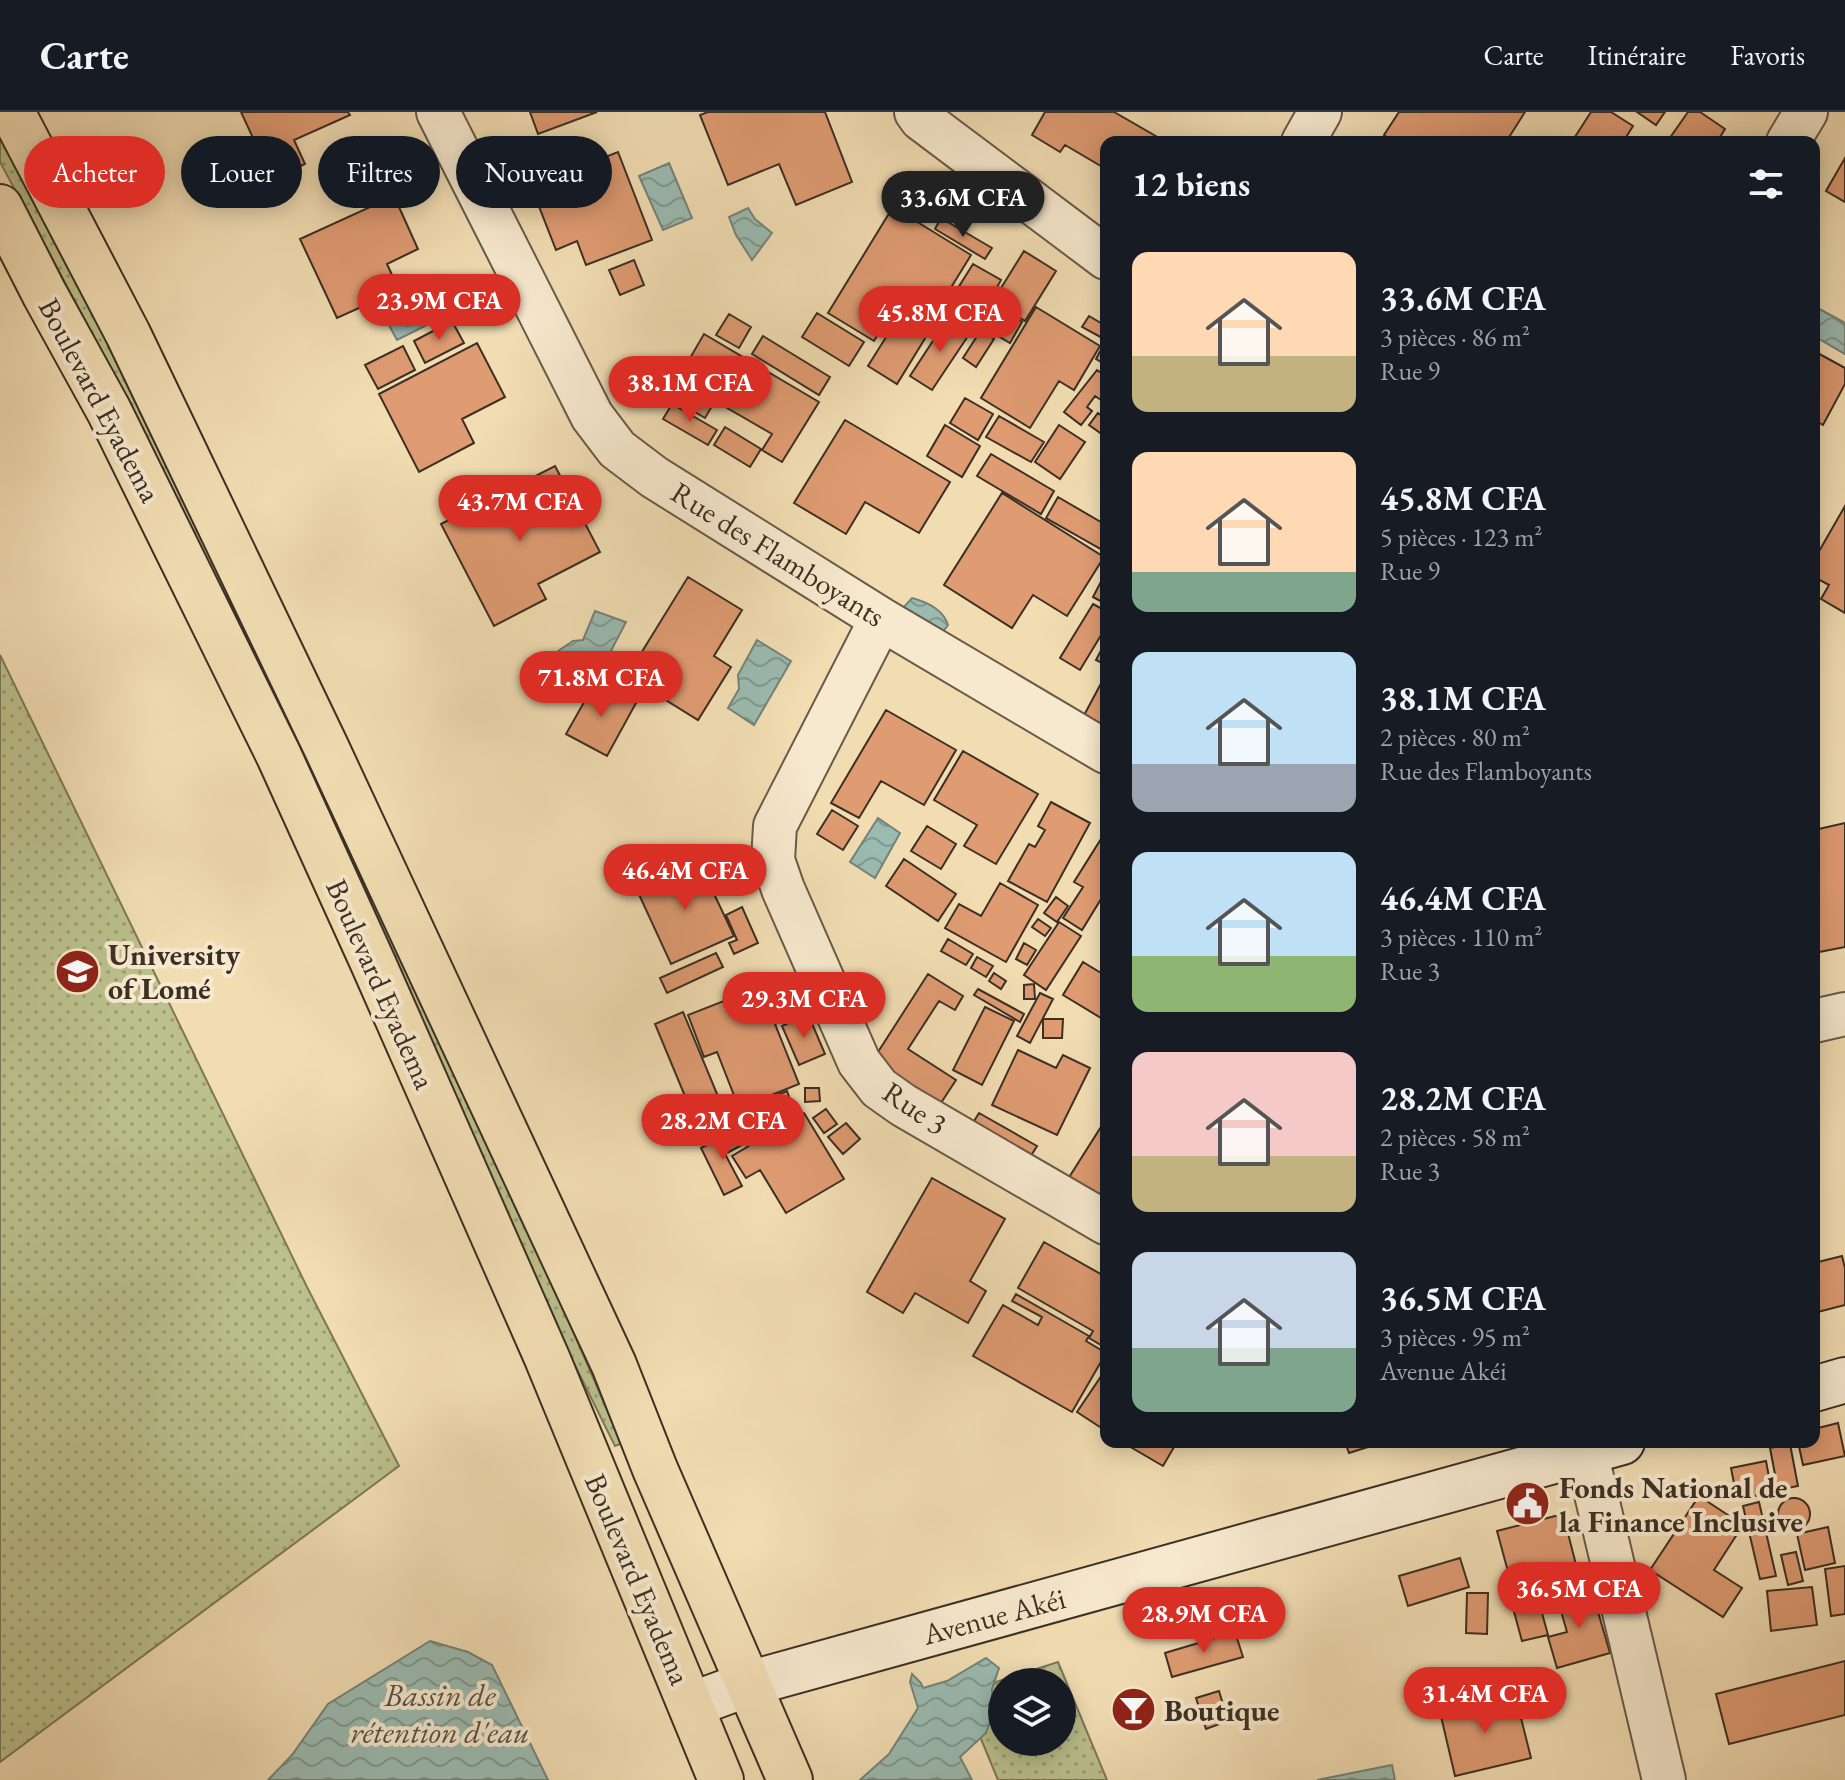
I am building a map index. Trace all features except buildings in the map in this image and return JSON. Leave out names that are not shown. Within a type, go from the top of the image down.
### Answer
[{"type":"highway","points":[[12,112],[128,334],[326,747],[614,1365],[655,1469],[790,1780]]},
{"type":"highway","name":"Boulevard Eyadema","points":[[0,207],[109,411],[285,770],[547,1358],[721,1780]]},
{"type":"main road","points":[[1820,1387],[1845,1380]]},
{"type":"main road","name":"Avenue Akéi","points":[[691,1705],[748,1684],[1600,1448]]},
{"type":"street","name":"Rue des Flamboyants","points":[[438,112],[592,416],[617,449],[654,477],[881,619],[1100,748]]},
{"type":"street","points":[[916,112],[921,119],[1100,253]]},
{"type":"street","points":[[1306,136],[1320,112]]},
{"type":"street","points":[[1792,136],[1806,112]]},
{"type":"street","name":"Rue 3","points":[[881,619],[775,826],[773,860],[783,889],[859,1062],[879,1088],[1100,1220]]},
{"type":"street","points":[[1820,1020],[1845,1014]]},
{"type":"street","points":[[1604,1448],[1664,1780]]},
{"type":"green space","points":[[0,128],[24,174],[24,207],[0,162]]},
{"type":"green space","points":[[25,208],[42,208],[191,493],[530,1231],[620,1444],[615,1446],[551,1317],[299,756],[178,500]]},
{"type":"green space","name":"University of Lomé","points":[[0,655],[307,1287],[399,1466],[0,1762]]},
{"type":"green space","points":[[1058,1662],[1060,1668],[1039,1668]]},
{"type":"green space","points":[[988,1685],[988,1756],[962,1693]]},
{"type":"green space","points":[[1076,1705],[1107,1780],[998,1780],[988,1756],[1076,1756]]},
{"type":"water","points":[[669,163],[692,218],[663,230],[639,176]]},
{"type":"water","points":[[748,208],[755,219],[772,233],[752,260],[729,217]]},
{"type":"water","points":[[430,295],[441,318],[397,340],[385,318]]},
{"type":"water","points":[[1820,309],[1845,323],[1845,354],[1820,339]]},
{"type":"water","points":[[912,598],[929,604],[942,615],[948,625],[939,637],[901,610]]},
{"type":"water","points":[[595,611],[626,622],[600,672],[578,663],[564,667],[556,663],[558,651],[573,641],[583,640]]},
{"type":"water","points":[[757,640],[791,661],[754,725],[728,708],[739,689],[738,675]]},
{"type":"water","points":[[878,818],[900,833],[875,878],[850,862]]},
{"type":"water","name":"Bassin de rétention d'eau","points":[[430,1641],[468,1652],[492,1665],[548,1780],[268,1780],[292,1755],[328,1704]]},
{"type":"water","points":[[986,1658],[999,1668],[988,1668],[986,1733],[960,1757],[972,1780],[860,1780],[889,1754],[918,1708],[910,1682],[912,1674],[923,1688],[947,1681]]},
{"type":"water","points":[[1392,1765],[1395,1780],[1317,1780]]},
{"type":"place","name":"University of Lomé","points":[[77,971]]},
{"type":"place","name":"Fonds National de la Finance Inclusive","points":[[1528,1504]]},
{"type":"place","name":"Boutique","points":[[1133,1710]]}]
